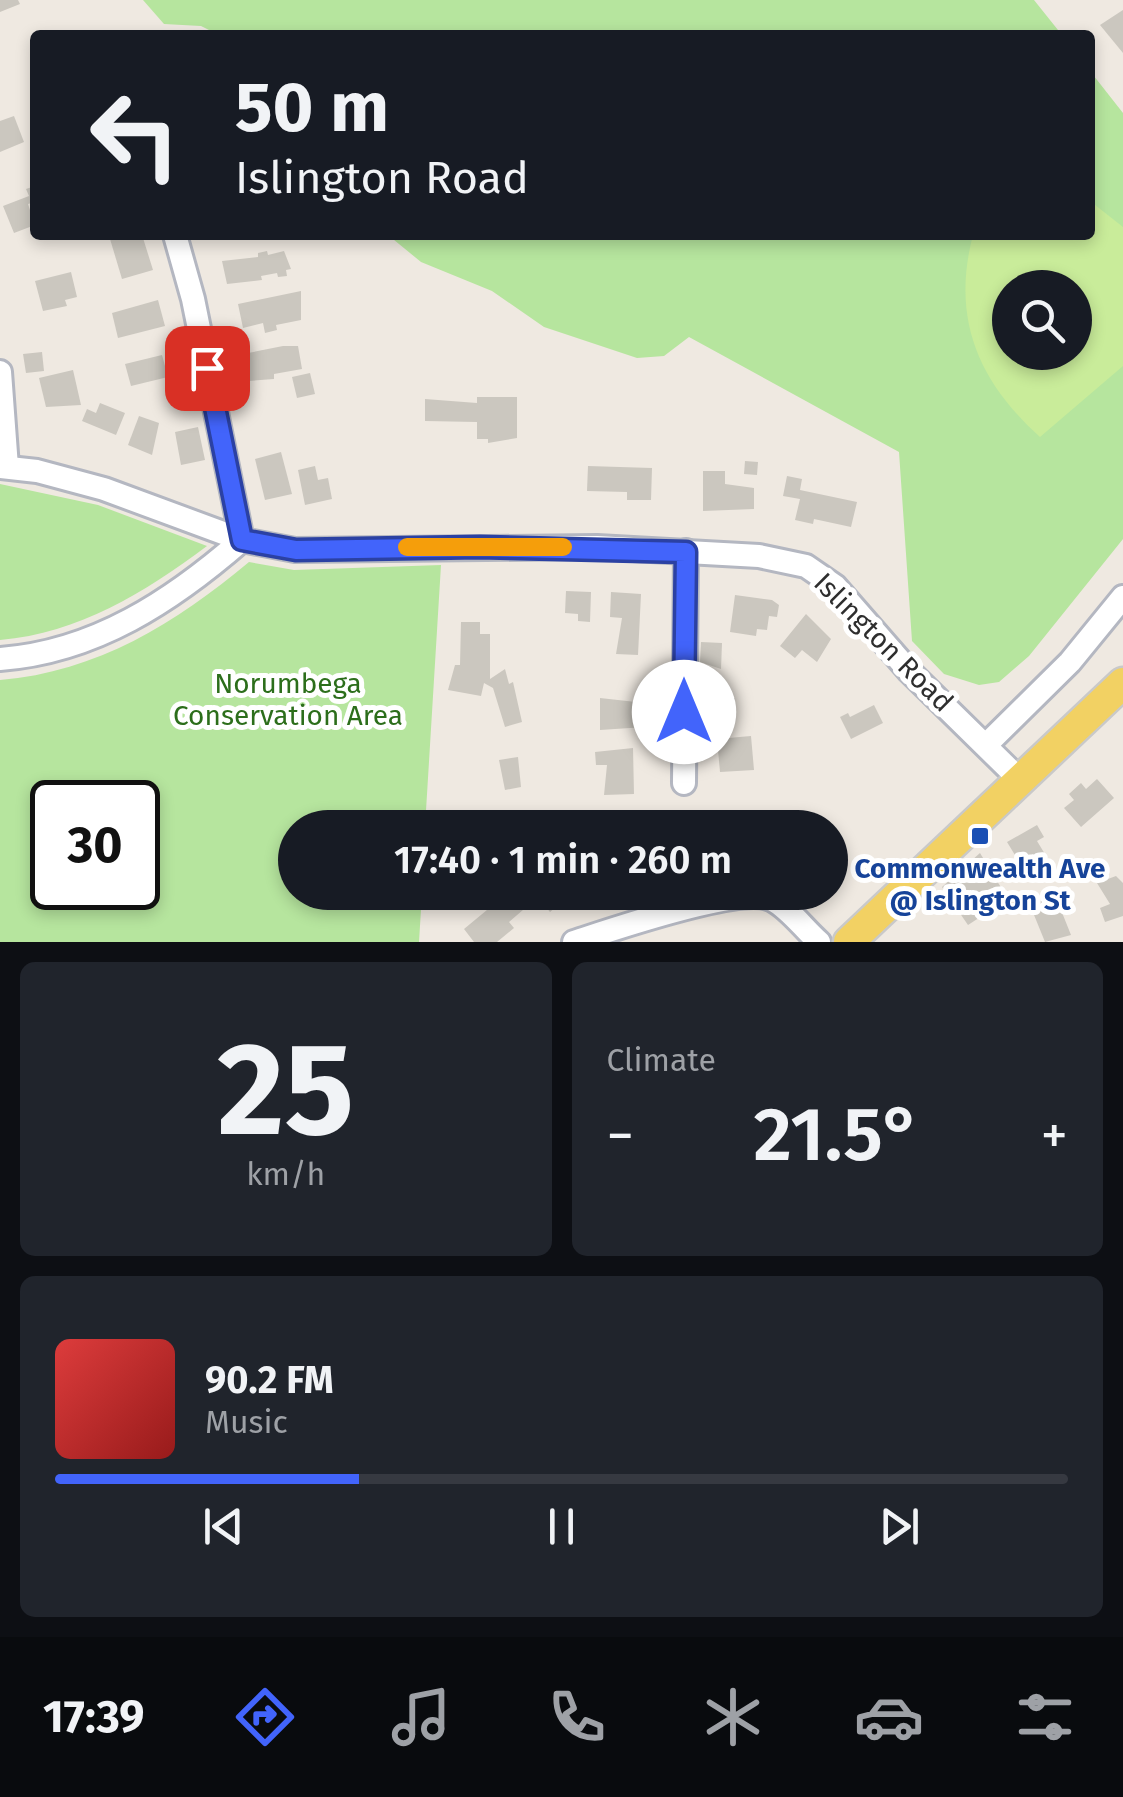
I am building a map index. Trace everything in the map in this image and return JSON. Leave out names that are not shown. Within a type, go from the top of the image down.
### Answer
[{"type":"main road","points":[[848,942],[1123,683]]},
{"type":"street","points":[[0,659],[64,648],[144,615],[242,540],[176,240]]},
{"type":"street","name":"Islington Road","points":[[0,372],[3,467],[104,488],[242,540],[296,550],[480,547],[686,552],[783,560],[820,574],[908,671],[1020,780]]},
{"type":"street","points":[[684,783],[686,552]]},
{"type":"street","points":[[986,744],[1070,662],[1123,598]]},
{"type":"street","points":[[574,942],[654,916],[765,897],[820,942]]},
{"type":"street","points":[[630,942],[654,916]]},
{"type":"green space","points":[[143,0],[1034,0],[1058,30],[209,30],[164,24]]},
{"type":"green space","points":[[1095,77],[1123,113],[1123,539],[1029,656],[999,682],[979,685],[944,674],[912,641],[899,452],[689,337],[664,356],[637,358],[544,327],[492,291],[421,262],[394,240],[1095,240]]},
{"type":"green space","points":[[1095,205],[1123,227],[1123,366],[1040,437],[1018,416],[986,370],[968,321],[965,294],[972,240],[1095,240]]},
{"type":"green space","points":[[0,484],[98,505],[207,546],[135,595],[84,620],[0,640]]},
{"type":"green space","name":"Norumbega Conservation Area","points":[[249,562],[294,570],[441,565],[426,810],[278,810],[278,910],[421,910],[419,942],[0,942],[0,680],[70,667],[102,655],[134,641],[193,605]]},
{"type":"building","points":[[0,0],[18,0],[20,4],[0,12]]},
{"type":"building","points":[[1123,10],[1123,53],[1100,25]]},
{"type":"building","points":[[14,116],[24,142],[0,152],[0,121]]},
{"type":"building","points":[[30,188],[30,227],[14,233],[3,206],[29,196],[26,189]]},
{"type":"building","points":[[110,240],[144,240],[153,270],[122,279]]},
{"type":"building","points":[[267,251],[268,255],[284,251],[291,269],[286,270],[287,276],[278,277],[277,273],[261,276],[262,280],[227,284],[222,261],[258,257],[258,253]]},
{"type":"building","points":[[71,272],[77,297],[65,300],[67,306],[43,311],[35,281]]},
{"type":"building","points":[[301,291],[301,320],[276,325],[277,330],[265,333],[263,323],[243,328],[238,304]]},
{"type":"building","points":[[158,300],[165,326],[118,338],[112,313]]},
{"type":"building","points":[[298,346],[302,369],[274,374],[274,379],[248,381],[243,354]]},
{"type":"building","points":[[42,352],[44,371],[26,373],[23,354]]},
{"type":"building","points":[[162,355],[168,377],[131,386],[125,364]]},
{"type":"building","points":[[73,370],[81,405],[46,407],[39,378]]},
{"type":"building","points":[[310,373],[315,394],[297,398],[292,377]]},
{"type":"building","points":[[477,397],[517,397],[517,438],[488,443],[488,439],[477,439],[477,422],[425,421],[425,399],[477,403]]},
{"type":"building","points":[[100,403],[125,413],[116,435],[82,421],[87,409],[96,413]]},
{"type":"building","points":[[139,416],[159,423],[152,455],[128,445]]},
{"type":"building","points":[[198,427],[205,460],[181,465],[175,432]]},
{"type":"building","points":[[281,452],[292,494],[265,500],[255,459]]},
{"type":"building","points":[[745,461],[758,462],[757,475],[744,474]]},
{"type":"building","points":[[315,466],[318,480],[328,478],[332,499],[305,505],[298,470]]},
{"type":"building","points":[[588,466],[652,468],[651,500],[627,500],[627,492],[587,491]]},
{"type":"building","points":[[703,471],[725,471],[725,484],[754,488],[754,509],[703,511]]},
{"type":"building","points":[[787,476],[802,479],[800,490],[857,502],[851,527],[814,519],[813,524],[795,520],[800,499],[783,496]]},
{"type":"building","points":[[566,591],[591,592],[590,622],[578,621],[578,614],[565,613]]},
{"type":"building","points":[[611,592],[641,594],[638,655],[616,654],[622,618],[610,617]]},
{"type":"building","points":[[735,595],[772,600],[779,605],[777,617],[769,616],[767,630],[757,629],[756,636],[730,632]]},
{"type":"building","points":[[806,614],[831,639],[817,662],[802,650],[795,658],[780,646]]},
{"type":"building","points":[[461,622],[480,622],[480,634],[490,634],[490,679],[505,669],[509,684],[513,682],[522,722],[505,727],[493,688],[484,683],[481,696],[448,690],[455,665],[460,665]]},
{"type":"building","points":[[701,642],[722,643],[721,669],[700,662]]},
{"type":"building","points":[[600,698],[645,703],[645,727],[600,730]]},
{"type":"building","points":[[716,698],[735,698],[735,716],[716,716]]},
{"type":"building","points":[[874,705],[883,723],[851,739],[840,717],[848,713],[850,717]]},
{"type":"building","points":[[751,736],[754,770],[720,772],[717,739]]},
{"type":"building","points":[[633,748],[634,794],[604,795],[607,765],[596,765],[595,752]]},
{"type":"building","points":[[518,757],[521,787],[505,790],[499,760]]},
{"type":"building","points":[[1097,779],[1114,798],[1081,827],[1064,808],[1074,800],[1069,794],[1081,783],[1086,789]]},
{"type":"building","points":[[1037,825],[1044,837],[1037,841],[1051,864],[1029,878],[1007,842]]},
{"type":"building","points":[[980,853],[1008,899],[968,925],[942,887]]},
{"type":"building","points":[[1116,876],[1123,883],[1123,916],[1105,922],[1100,908],[1110,904],[1097,883]]},
{"type":"building","points":[[1055,895],[1071,935],[1045,942],[1030,905]]},
{"type":"building","points":[[487,910],[523,910],[509,922],[514,928],[497,942],[474,942],[464,929]]},
{"type":"slow traffic","points":[[407,547],[563,547]]},
{"type":"place","name":"Commonwealth Ave @ Islington St","points":[[980,836]]},
{"type":"route","points":[[207,368],[242,540],[296,550],[480,547],[686,552],[684,712]]}]
